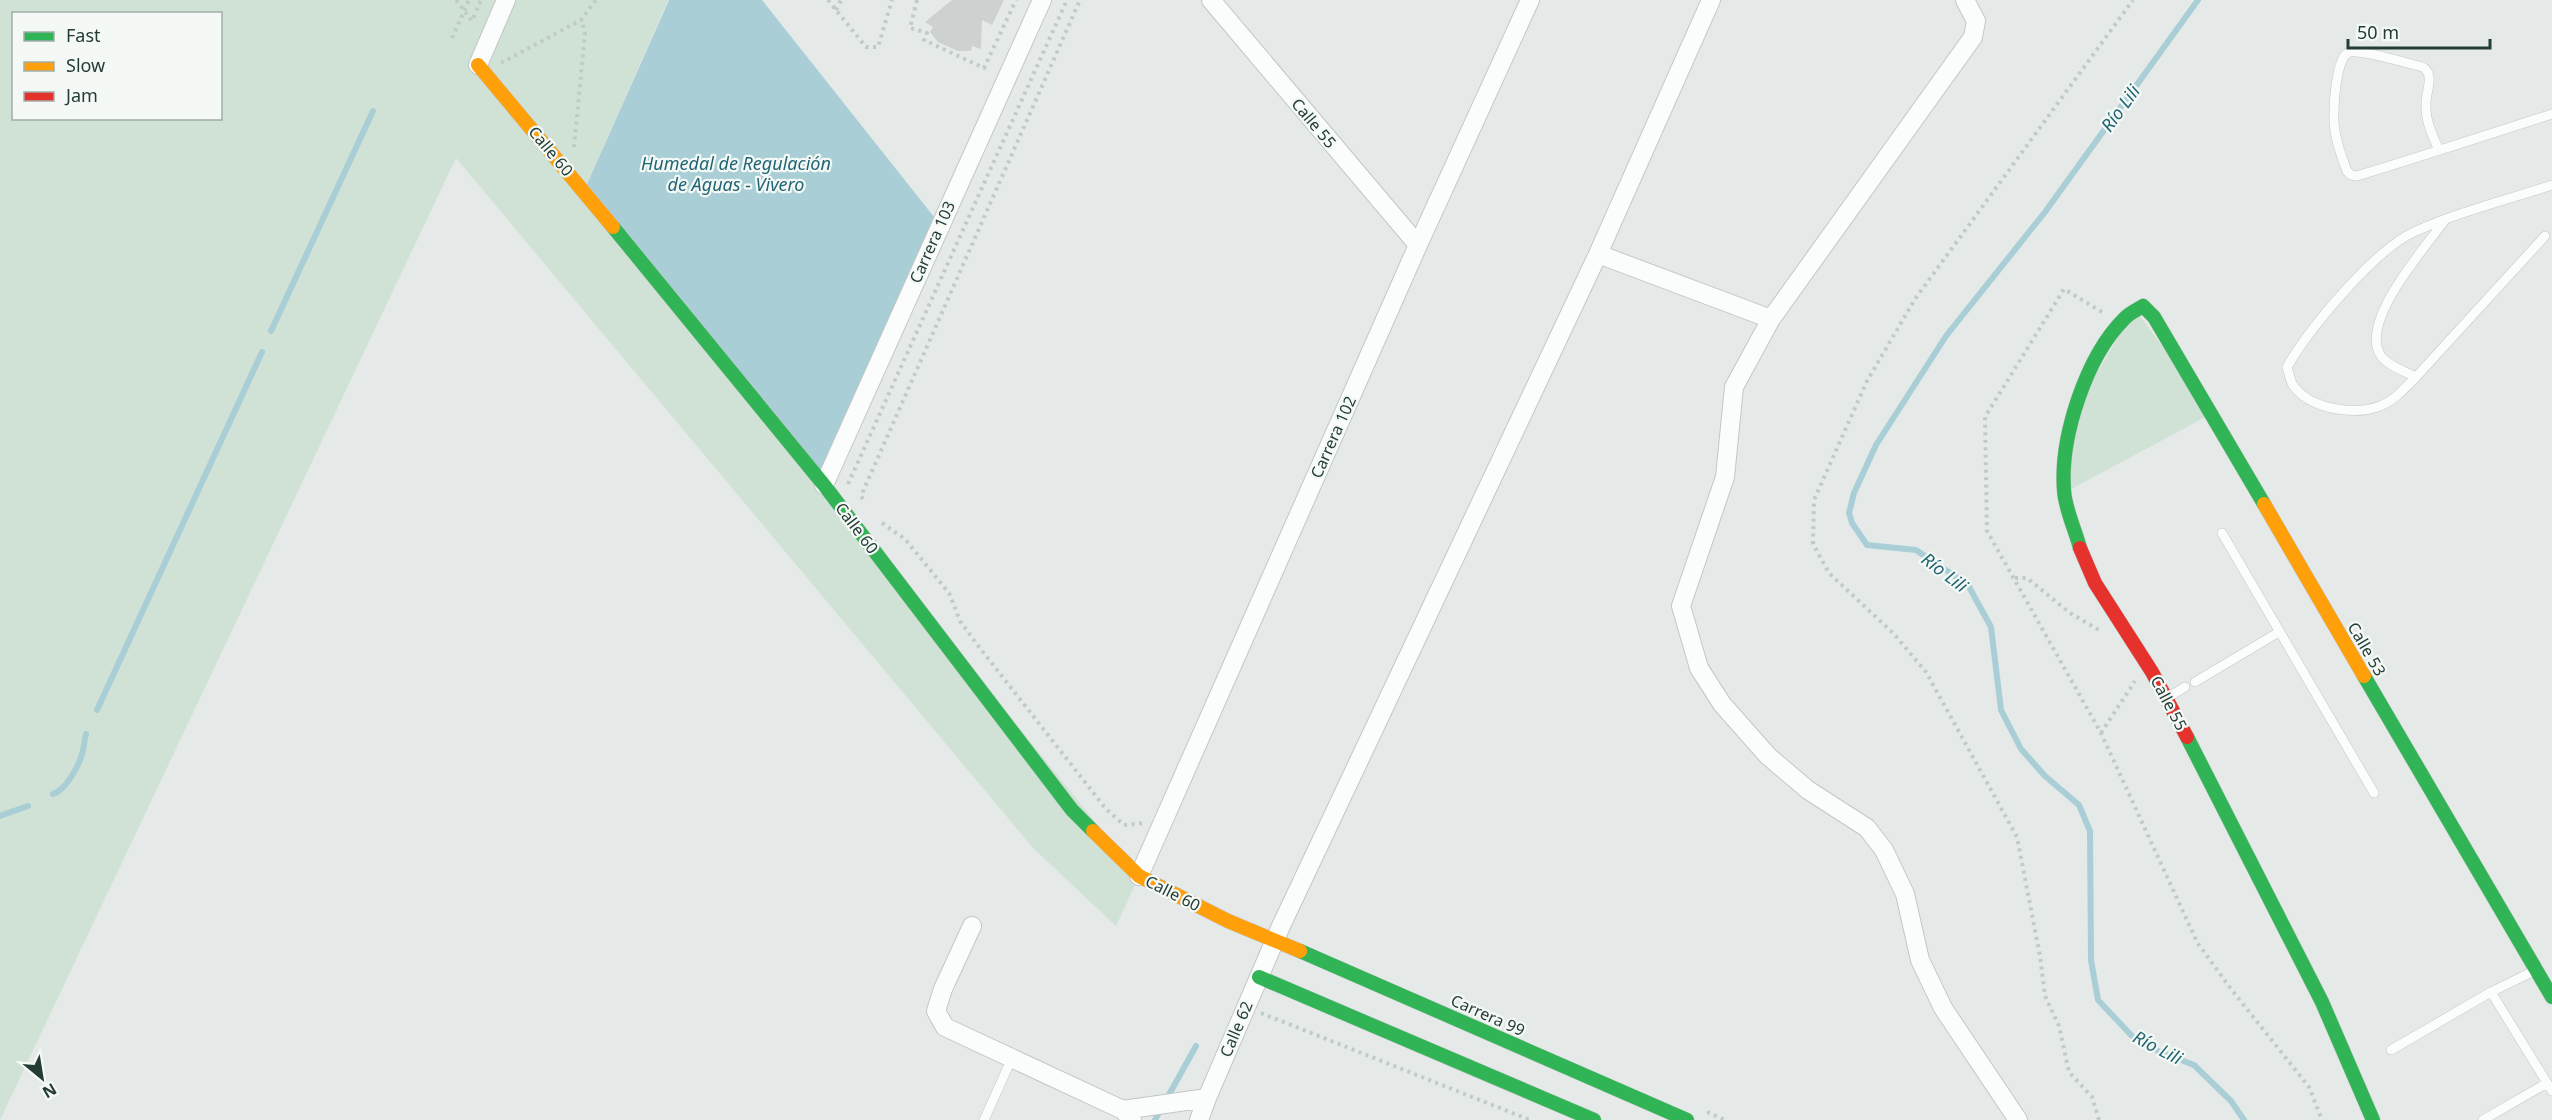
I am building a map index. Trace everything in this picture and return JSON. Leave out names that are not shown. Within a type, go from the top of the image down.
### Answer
[{"type":"street","points":[[478,65],[506,0]]},
{"type":"street","name":"Carrera 103","points":[[824,485],[1042,0]]},
{"type":"street","name":"Calle 55","points":[[1211,0],[1418,245]]},
{"type":"street","name":"Carrera 102","points":[[1138,876],[1418,245],[1530,0]]},
{"type":"street","name":"Calle 62","points":[[1199,1120],[1259,977],[1598,254],[1711,0]]},
{"type":"street","points":[[1965,0],[1976,21],[1973,37],[1771,319],[1734,387],[1725,477],[1681,606],[1699,668],[1716,695],[1768,756],[1808,790],[1867,828],[1884,850],[1905,894],[1920,960],[1943,1008],[2018,1120]]},
{"type":"street","name":"Calle 60","points":[[478,65],[824,485],[1070,807],[1138,876],[1228,921],[1276,940]]},
{"type":"street","points":[[1598,254],[1771,319]]},
{"type":"street","name":"Calle 55","points":[[2154,317],[2143,306],[2135,309],[2120,323],[2086,378],[2073,413],[2064,474],[2064,493],[2086,564],[2101,593],[2142,652],[2167,698],[2306,970],[2357,1079],[2373,1120]]},
{"type":"street","name":"Calle 53","points":[[2154,317],[2552,997]]},
{"type":"street","points":[[972,926],[943,989],[936,1011],[945,1027],[1127,1115],[1207,1098]]},
{"type":"street","name":"Carrera 99","points":[[1276,940],[1654,1114],[1687,1120]]},
{"type":"street","points":[[1259,977],[1594,1120]]},
{"type":"lane","points":[[2439,150],[2427,117],[2426,104],[2430,77],[2427,70],[2385,58],[2351,52],[2344,54],[2340,61],[2334,106],[2334,128],[2347,171],[2351,175],[2357,176],[2439,150],[2552,114]]},
{"type":"lane","points":[[2545,236],[2416,377],[2395,397],[2380,406],[2360,410],[2325,407],[2306,398],[2293,385],[2287,368],[2296,351],[2361,273],[2386,251],[2412,233],[2552,185]]},
{"type":"lane","points":[[2416,377],[2381,357],[2375,342],[2378,322],[2389,299],[2445,220]]},
{"type":"lane","points":[[2222,533],[2374,793]]},
{"type":"lane","points":[[2195,682],[2279,632]]},
{"type":"lane","points":[[2167,698],[2185,687]]},
{"type":"lane","points":[[2391,1050],[2491,992],[2536,969]]},
{"type":"lane","points":[[2483,1120],[2550,1087],[2491,992]]},
{"type":"lane","points":[[984,1120],[1012,1058]]},
{"type":"path","points":[[456,0],[472,21],[481,0]]},
{"type":"path","points":[[452,38],[469,0]]},
{"type":"path","points":[[828,0],[866,47],[878,47],[892,0]]},
{"type":"path","points":[[836,10],[841,0]]},
{"type":"path","points":[[917,0],[910,28],[927,33],[924,40],[984,68],[1017,0]]},
{"type":"path","points":[[839,504],[1067,0]]},
{"type":"path","points":[[865,504],[861,496],[1080,0]]},
{"type":"path","points":[[2099,1120],[2092,1097],[2069,1072],[2059,1026],[2045,996],[2040,956],[2017,837],[1926,672],[1894,634],[1829,573],[1814,544],[1814,500],[1868,381],[1915,299],[2133,0]]},
{"type":"path","points":[[496,65],[581,20],[593,1]]},
{"type":"path","points":[[574,149],[585,33],[581,20]]},
{"type":"path","points":[[2120,323],[2064,289],[1985,417],[1988,531],[2101,733],[2197,942],[2308,1087],[2322,1120]]},
{"type":"path","points":[[874,518],[904,539],[949,593],[960,621],[976,644],[1106,809],[1124,825],[1163,821]]},
{"type":"path","points":[[2014,578],[2027,578],[2070,613],[2102,631]]},
{"type":"path","points":[[2101,733],[2137,678],[2142,665],[2142,652]]},
{"type":"path","points":[[1246,1007],[1530,1120]]},
{"type":"green space","points":[[0,0],[668,0],[584,191],[1139,876],[1116,926],[1033,848],[456,158],[0,1120]]},
{"type":"green space","points":[[2135,309],[2211,414],[2064,493],[2073,413]]},
{"type":"water","name":"Humedal de Regulación de Aguas - Vivero","points":[[669,0],[762,0],[938,222],[824,485],[584,191]]},
{"type":"building","points":[[952,0],[1004,0],[992,25],[982,20],[981,49],[972,46],[971,51],[958,51],[938,42],[930,32],[933,27],[925,22]]},
{"type":"waterway","name":"Río Lili","points":[[2198,0],[2045,212],[1946,336],[1876,445],[1854,493],[1849,513],[1852,523],[1867,545],[1916,550],[1968,585],[1991,627],[2001,710],[2021,749],[2045,776],[2079,805],[2090,831],[2091,960],[2098,1000],[2132,1036],[2160,1052],[2194,1065],[2231,1101],[2244,1120]]},
{"type":"waterway","points":[[271,331],[373,111]]},
{"type":"waterway","points":[[97,710],[262,352]]},
{"type":"waterway","points":[[53,794],[67,783],[75,771],[82,754],[86,734]]},
{"type":"waterway","points":[[0,816],[28,806]]},
{"type":"waterway","points":[[1166,1100],[1196,1046]]},
{"type":"waterway","points":[[1155,1120],[1161,1109]]},
{"type":"traffic: fast","points":[[613,227],[824,485],[1072,810],[1093,831]]},
{"type":"traffic: fast","points":[[2080,548],[2068,512],[2064,490],[2066,446],[2071,423],[2078,399],[2098,354],[2124,319],[2143,306],[2154,317],[2264,504]]},
{"type":"traffic: fast","points":[[2364,676],[2552,997]]},
{"type":"traffic: fast","points":[[2187,737],[2322,1002],[2373,1120]]},
{"type":"traffic: fast","points":[[1300,951],[1687,1120]]},
{"type":"traffic: fast","points":[[1259,977],[1594,1120]]},
{"type":"traffic: slow","points":[[478,65],[613,227]]},
{"type":"traffic: slow","points":[[2264,504],[2364,676]]},
{"type":"traffic: slow","points":[[1093,831],[1139,876],[1228,921],[1300,951]]},
{"type":"traffic: jam","points":[[2080,548],[2095,583],[2152,672],[2187,737]]}]
